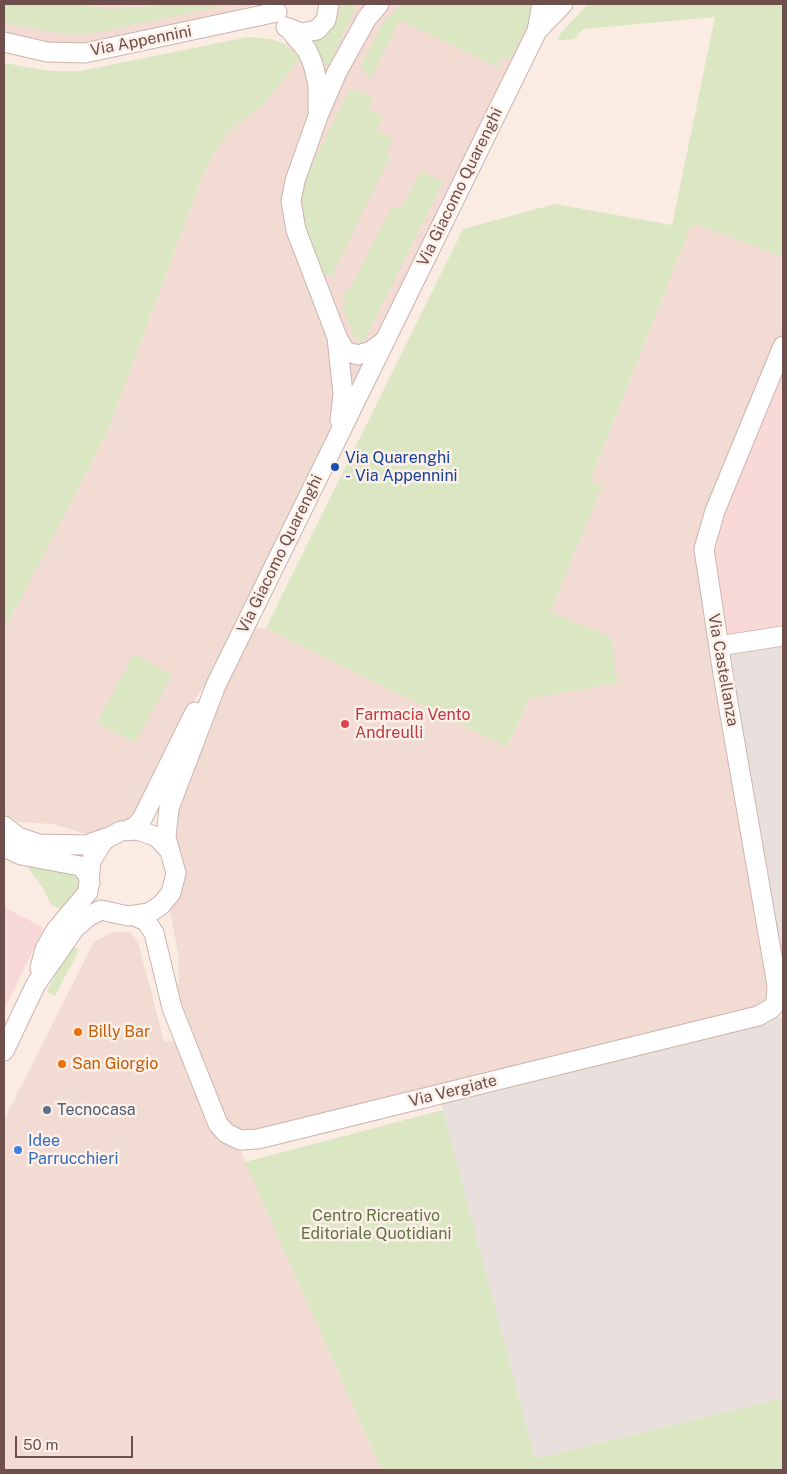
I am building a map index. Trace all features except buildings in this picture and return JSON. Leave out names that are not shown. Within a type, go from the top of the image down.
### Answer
[{"type":"street","points":[[289,30],[304,34],[317,30],[326,20],[329,4]]},
{"type":"street","points":[[379,4],[362,26],[337,72],[318,116],[295,181],[291,201],[296,230],[337,336],[345,351],[358,355],[370,351],[383,342]]},
{"type":"street","name":"Via Giacomo Quarenghi","points":[[537,32],[542,4]]},
{"type":"street","name":"Via Giacomo Quarenghi","points":[[166,900],[175,879],[175,867],[166,832],[169,808],[216,685],[339,431],[537,32],[562,4]]},
{"type":"street","points":[[277,8],[282,23],[307,50],[313,64],[318,85],[318,116]]},
{"type":"street","name":"Via Appennini","points":[[4,42],[48,52],[85,53],[277,8]]},
{"type":"street","points":[[337,336],[343,394],[339,431]]},
{"type":"street","name":"Via Castellanza","points":[[775,1005],[777,985],[704,549],[715,511],[783,346]]},
{"type":"street","points":[[719,646],[783,636]]},
{"type":"street","name":"Via Giacomo Quarenghi","points":[[36,984],[46,949],[64,918],[88,892],[90,880],[89,867],[92,856],[102,842],[110,836],[138,825],[192,715],[216,685]]},
{"type":"street","points":[[4,826],[23,839],[45,844],[90,844],[110,836]]},
{"type":"street","name":"Via Giacomo Quarenghi","points":[[128,830],[152,834],[170,852]]},
{"type":"street","points":[[4,847],[21,855],[80,866],[86,871],[96,897],[114,912]]},
{"type":"street","points":[[134,916],[154,911],[166,900]]},
{"type":"street","name":"Via Vergiate","points":[[166,900],[162,912],[163,921],[173,952],[186,1042]]},
{"type":"street","name":"Via Giacomo Quarenghi","points":[[4,1051],[36,984],[75,928],[97,911],[105,909],[134,916]]},
{"type":"street","name":"Via Vergiate","points":[[134,916],[146,921],[154,933],[172,1008],[218,1124],[230,1136],[240,1140],[252,1140],[758,1016],[768,1012],[775,1005]]},
{"type":"shaded area","points":[[4,4],[257,4],[110,43],[66,50],[4,41]]},
{"type":"shaded area","points":[[257,4],[270,4],[270,9]]},
{"type":"shaded area","points":[[334,4],[544,4],[209,679],[188,709],[130,822],[93,836],[53,824],[4,821],[4,631],[106,435],[204,172],[224,137],[238,122],[262,106],[299,59],[283,43],[293,42]]},
{"type":"shaded area","points":[[691,225],[702,226],[783,257],[783,334],[712,508],[776,1006],[257,1134],[236,1132],[225,1116],[198,1051],[178,991],[179,959],[170,910],[180,892],[172,834],[174,812],[247,629],[266,628],[507,747],[530,698],[617,683],[608,636],[550,613],[601,486],[590,481]]},
{"type":"shaded area","points":[[783,357],[783,634],[720,643],[709,551]]},
{"type":"shaded area","points":[[783,643],[783,977],[725,652]]},
{"type":"shaded area","points":[[4,907],[44,928],[4,1010]]},
{"type":"shaded area","points":[[113,932],[130,932],[138,942],[164,1041],[186,1041],[235,1138],[382,1470],[4,1470],[4,1120],[94,942]]},
{"type":"shaded area","points":[[783,1016],[783,1398],[535,1459],[440,1100],[551,1070]]},
{"type":"green space","points":[[4,4],[72,4],[110,9],[180,4],[233,4],[89,34],[69,35],[4,23]]},
{"type":"green space","points":[[339,4],[356,4],[329,64],[321,65],[310,42],[325,36],[333,28],[338,17]]},
{"type":"green space","points":[[402,4],[537,4],[510,59],[499,57],[499,68],[400,20],[371,79],[360,67],[384,21]]},
{"type":"green space","points":[[588,4],[783,4],[783,257],[702,226],[691,225],[590,481],[602,486],[550,612],[609,636],[613,646],[617,683],[530,698],[507,747],[266,628],[463,229],[555,204],[672,225],[715,17],[583,29],[574,39],[557,41],[561,33]]},
{"type":"green space","points":[[248,37],[271,39],[283,43],[295,52],[299,59],[262,106],[238,123],[224,137],[204,172],[106,435],[4,631],[4,63],[49,71],[81,71]]},
{"type":"green space","points":[[349,90],[360,91],[373,98],[368,109],[383,116],[376,130],[393,139],[386,154],[390,156],[334,271],[335,275],[324,275],[305,226],[302,211],[302,195],[308,173]]},
{"type":"green space","points":[[421,171],[443,182],[363,343],[355,339],[343,308],[346,303],[343,295],[351,287],[391,208],[403,206]]},
{"type":"green space","points":[[134,654],[172,675],[135,743],[97,722]]},
{"type":"green space","points":[[33,864],[77,874],[80,886],[63,910],[51,905],[43,888],[28,868]]},
{"type":"green space","points":[[70,944],[79,950],[55,996],[47,992]]},
{"type":"green space","name":"Centro Ricreativo Editoriale Quotidiani","points":[[443,1110],[535,1459],[783,1398],[783,1470],[382,1470],[245,1162]]},
{"type":"place","name":"Via Quarenghi - Via Appennini","points":[[335,467]]},
{"type":"place","name":"Farmacia Vento Andreulli","points":[[345,724]]},
{"type":"place","name":"Billy Bar","points":[[78,1032]]},
{"type":"place","name":"San Giorgio","points":[[62,1064]]},
{"type":"place","name":"Tecnocasa","points":[[47,1110]]},
{"type":"place","name":"Idee Parrucchieri","points":[[18,1150]]}]
